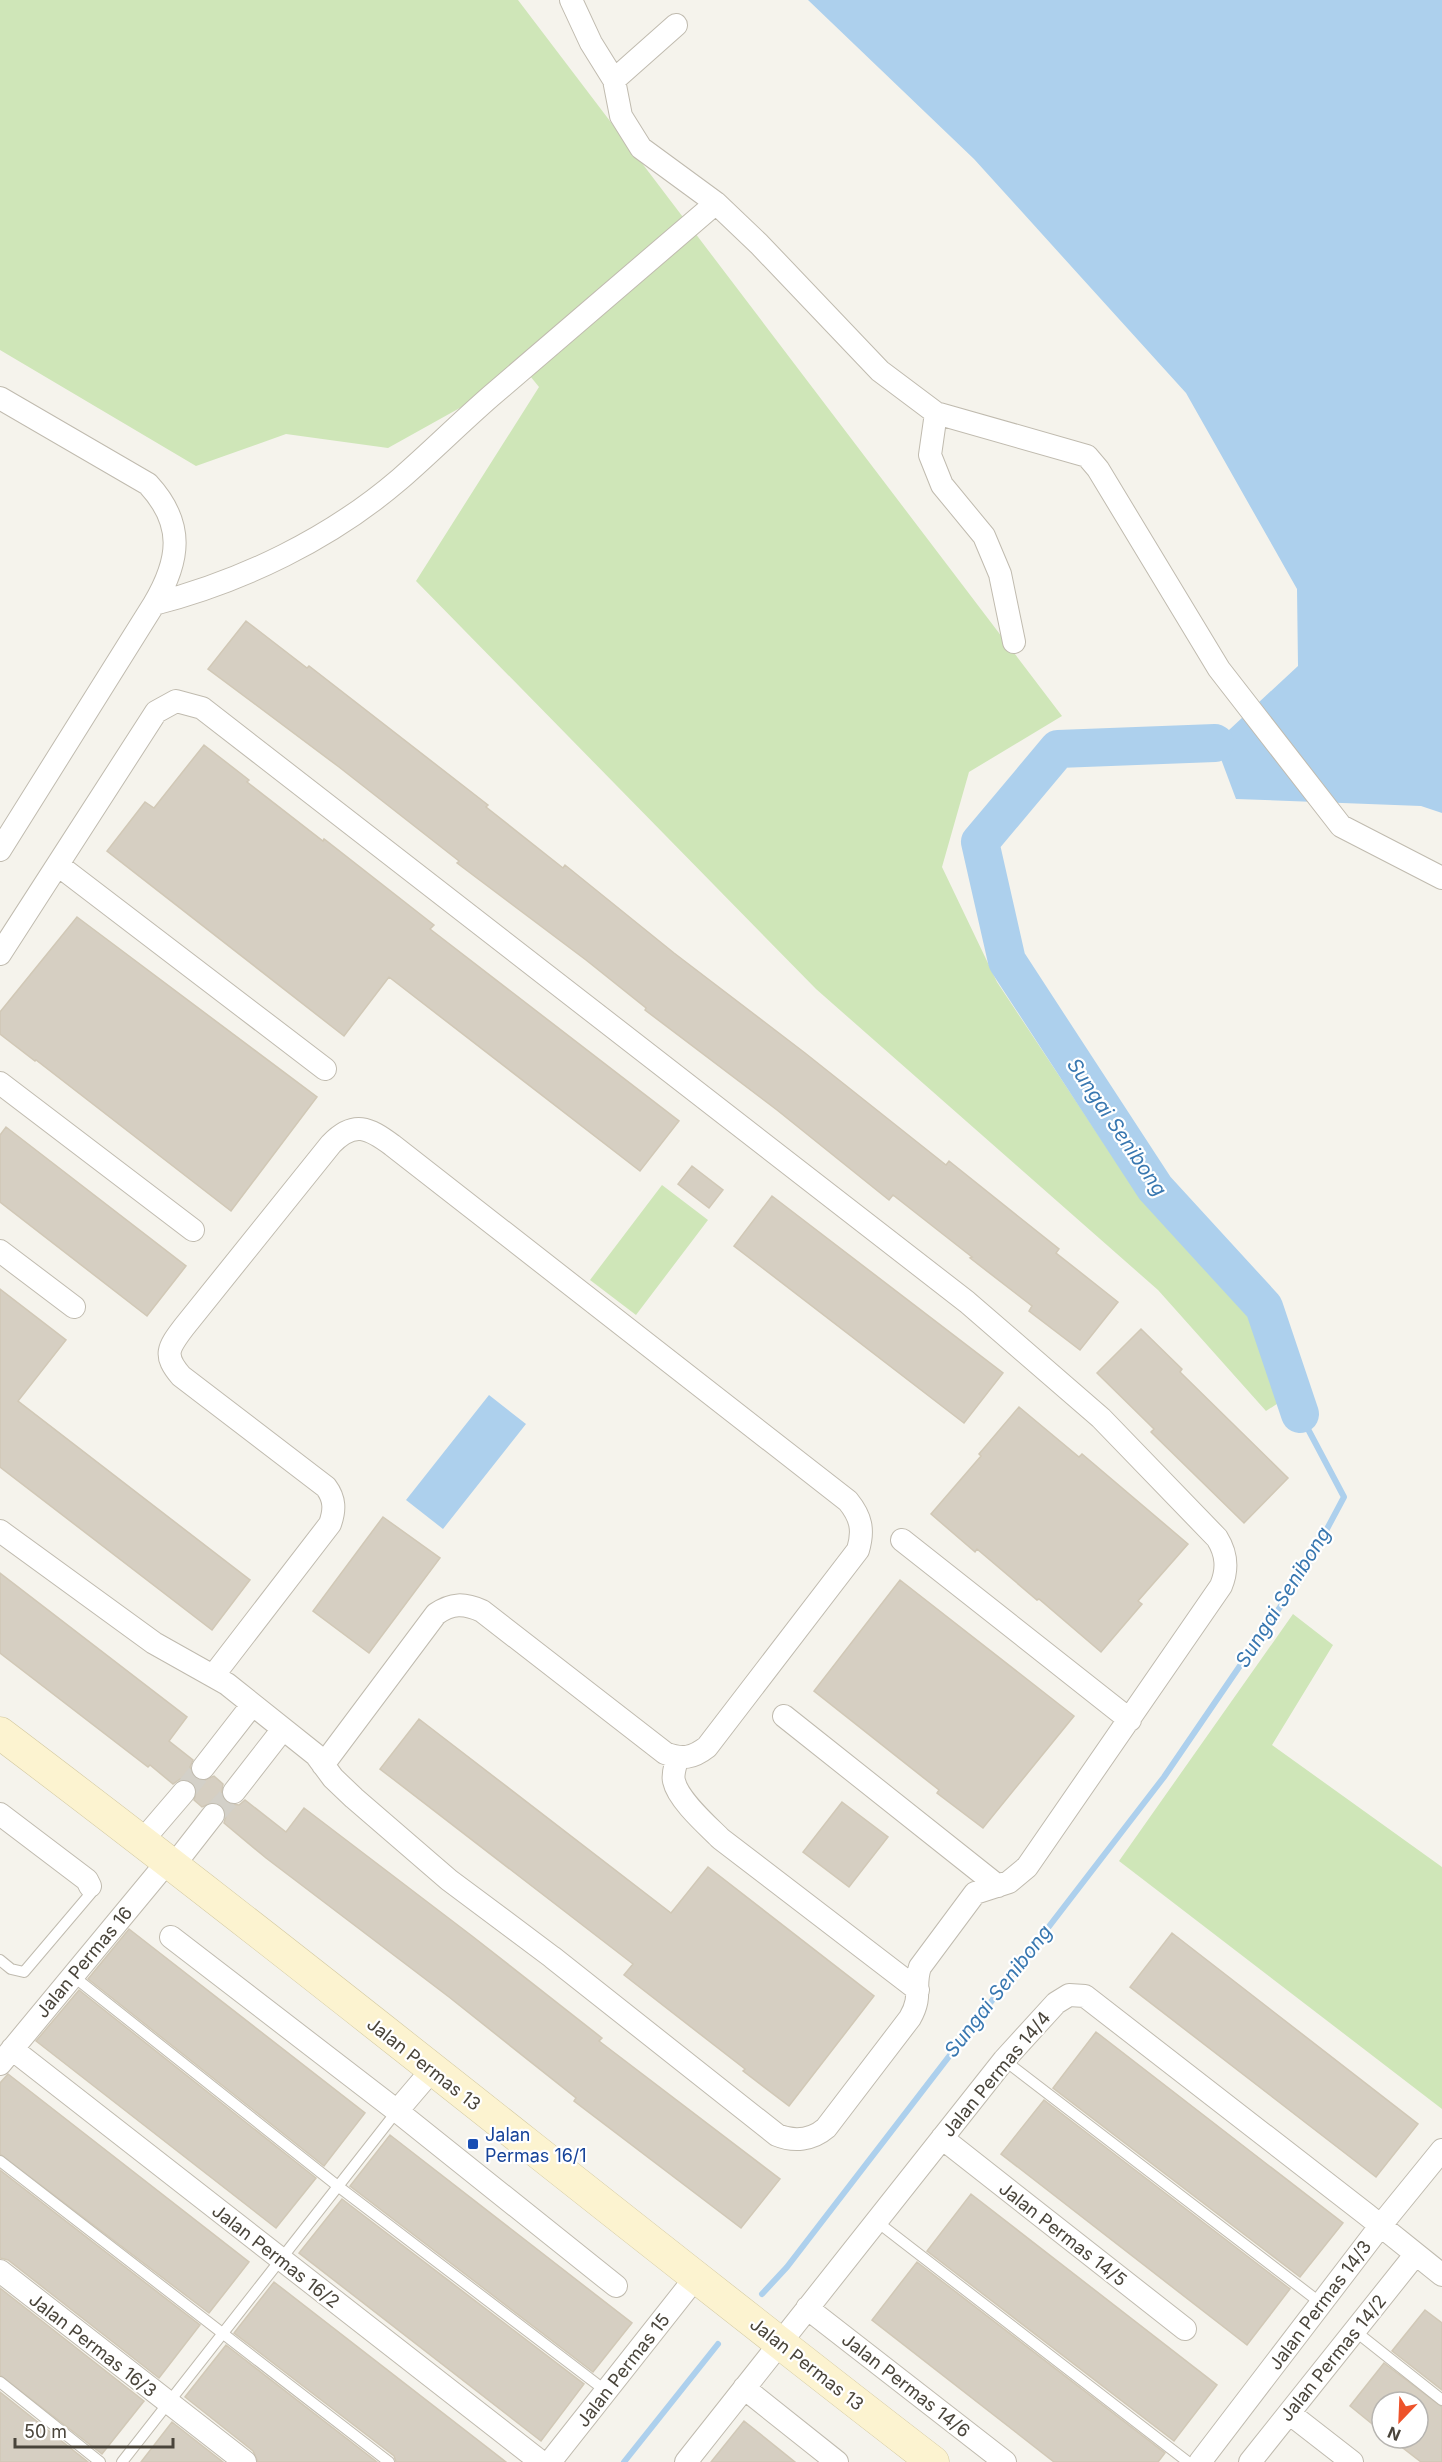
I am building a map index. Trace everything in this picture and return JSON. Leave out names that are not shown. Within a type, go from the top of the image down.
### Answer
[{"type":"main road","name":"Jalan Permas 13","points":[[0,1733],[142,1840],[778,2343],[933,2462]]},
{"type":"street","points":[[571,0],[591,43],[614,80],[621,116],[641,148],[716,203],[759,244],[880,371],[936,413],[1087,456],[1098,469],[1219,669],[1341,826],[1442,878]]},
{"type":"street","points":[[614,80],[676,25]]},
{"type":"street","points":[[154,604],[198,593],[234,579],[285,555],[337,525],[399,480],[471,414],[716,203]]},
{"type":"street","points":[[0,398],[148,484],[160,497],[168,511],[176,545],[171,573],[154,604],[0,850]]},
{"type":"street","points":[[936,413],[930,455],[942,485],[984,536],[1000,574],[1014,642]]},
{"type":"street","points":[[0,954],[156,712],[176,701],[195,705],[967,1302],[1101,1418],[1212,1532],[1221,1545],[1226,1565],[1221,1586],[1027,1867],[1016,1878],[975,1893],[920,1967],[917,1980],[918,2000],[910,2018],[826,2128],[804,2139],[784,2138],[767,2127],[552,1957],[449,1880],[354,1798],[316,1755],[252,1705],[213,1676],[145,1636],[0,1531]]},
{"type":"street","points":[[58,865],[325,1069]]},
{"type":"street","points":[[0,1083],[193,1230]]},
{"type":"street","points":[[213,1676],[330,1524],[334,1507],[332,1496],[326,1487],[181,1377],[172,1365],[169,1353],[184,1327],[331,1144],[345,1133],[360,1128],[369,1129],[392,1145],[838,1494],[857,1512],[862,1524],[858,1550],[707,1747],[699,1754],[688,1758],[677,1758],[665,1753],[482,1611],[470,1605],[457,1604],[445,1607],[436,1614],[323,1765]]},
{"type":"street","points":[[0,1251],[74,1307]]},
{"type":"street","points":[[902,1540],[1130,1720]]},
{"type":"street","points":[[203,1768],[252,1705]]},
{"type":"street","points":[[784,1716],[998,1886]]},
{"type":"street","points":[[234,1792],[283,1729]]},
{"type":"street","points":[[677,1758],[675,1785],[699,1817],[721,1839],[918,1990]]},
{"type":"street","points":[[142,1840],[184,1792]]},
{"type":"street","points":[[0,1814],[87,1880],[90,1886]]},
{"type":"street","name":"Jalan Permas 16","points":[[6,2057],[213,1815]]},
{"type":"street","points":[[171,1937],[397,2111],[616,2286]]},
{"type":"street","name":"Jalan Permas 14/4","points":[[692,2460],[778,2343],[1004,2060],[1056,2003],[1070,1995],[1085,1996],[1381,2225]]},
{"type":"street","name":"Jalan Permas 16/2","points":[[6,2057],[282,2260],[541,2462]]},
{"type":"street","points":[[397,2111],[432,2070]]},
{"type":"street","name":"Jalan Permas 14/5","points":[[942,2138],[1185,2329]]},
{"type":"street","name":"Jalan Permas 14/3","points":[[1200,2462],[1381,2225],[1442,2150]]},
{"type":"street","points":[[1381,2225],[1442,2275]]},
{"type":"street","name":"Jalan Permas 14/2","points":[[1250,2462],[1416,2254]]},
{"type":"street","name":"Jalan Permas 16/3","points":[[0,2271],[245,2462]]},
{"type":"street","name":"Jalan Permas 15","points":[[550,2462],[696,2277]]},
{"type":"street","name":"Jalan Permas 14/6","points":[[807,2308],[1005,2462]]},
{"type":"street","points":[[744,2388],[837,2462]]},
{"type":"street","points":[[1289,2413],[1352,2462]]},
{"type":"lane","points":[[0,1960],[11,1969],[24,1972],[91,1893],[90,1886]]},
{"type":"lane","points":[[73,1976],[339,2187],[606,2391]]},
{"type":"lane","points":[[1004,2060],[1322,2304]]},
{"type":"lane","points":[[122,2462],[397,2111]]},
{"type":"lane","points":[[0,2161],[389,2462]]},
{"type":"lane","points":[[876,2221],[1188,2462]]},
{"type":"lane","points":[[1355,2331],[1442,2400]]},
{"type":"lane","points":[[0,2382],[100,2462]]},
{"type":"green space","points":[[0,0],[518,0],[1062,716],[969,772],[942,867],[997,982],[1138,1195],[1253,1315],[1286,1398],[1266,1411],[1158,1290],[816,989],[416,581],[539,387],[526,371],[388,448],[286,434],[196,466],[0,350]]},
{"type":"green space","points":[[662,1185],[708,1220],[636,1315],[590,1280]]},
{"type":"green space","points":[[1293,1614],[1333,1645],[1272,1745],[1442,1867],[1442,2109],[1119,1861]]},
{"type":"water","points":[[808,0],[1442,0],[1442,813],[1421,806],[1236,799],[1215,743],[1298,666],[1297,589],[1186,393],[974,159]]},
{"type":"water","points":[[489,1395],[526,1424],[443,1529],[406,1500]]},
{"type":"building","points":[[246,621],[307,668],[309,666],[488,805],[486,807],[563,868],[565,865],[946,1165],[949,1161],[1059,1249],[1056,1253],[1118,1302],[1080,1350],[1029,1311],[1032,1306],[893,1195],[889,1200],[777,1110],[645,1010],[646,1008],[586,960],[457,863],[459,861],[339,767],[208,669]]},
{"type":"building","points":[[204,745],[249,780],[247,782],[434,925],[430,929],[679,1121],[640,1171],[389,977],[344,1036],[107,851],[145,802],[154,808]]},
{"type":"building","points":[[77,917],[317,1097],[231,1211],[0,1034],[0,1012]]},
{"type":"building","points":[[6,1127],[186,1266],[147,1316],[0,1202],[0,1135]]},
{"type":"building","points":[[692,1166],[723,1190],[709,1208],[678,1184]]},
{"type":"building","points":[[772,1196],[1003,1373],[964,1423],[734,1246]]},
{"type":"building","points":[[0,1289],[66,1340],[18,1401],[250,1580],[212,1630],[0,1467]]},
{"type":"building","points":[[1141,1329],[1182,1369],[1180,1372],[1288,1478],[1244,1523],[1151,1432],[1154,1429],[1097,1373]]},
{"type":"building","points":[[1019,1407],[1079,1457],[1082,1454],[1188,1544],[1138,1601],[1142,1604],[1101,1652],[1039,1599],[1037,1600],[977,1549],[975,1552],[931,1514]]},
{"type":"building","points":[[383,1517],[440,1558],[369,1653],[313,1611]]},
{"type":"building","points":[[0,1573],[187,1717],[169,1741],[193,1760],[190,1767],[194,1778],[202,1781],[214,1776],[223,1784],[221,1797],[226,1803],[239,1805],[245,1800],[286,1832],[304,1808],[602,2038],[599,2041],[780,2179],[741,2228],[574,2101],[576,2098],[449,1997],[266,1858],[224,1823],[226,1816],[222,1805],[214,1802],[202,1807],[194,1800],[197,1788],[192,1781],[180,1779],[173,1784],[0,1653]]},
{"type":"building","points":[[900,1580],[1074,1716],[983,1828],[937,1793],[939,1790],[814,1691]]},
{"type":"building","points":[[419,1719],[671,1913],[708,1867],[874,1996],[789,2106],[624,1975],[633,1964],[380,1769]]},
{"type":"building","points":[[842,1802],[888,1837],[849,1887],[803,1852]]},
{"type":"building","points":[[129,1929],[365,2113],[324,2166],[88,1979]]},
{"type":"building","points":[[1172,1933],[1418,2124],[1376,2177],[1130,1987]]},
{"type":"building","points":[[79,1990],[316,2178],[276,2228],[36,2041]]},
{"type":"building","points":[[1096,2032],[1343,2223],[1300,2277],[1053,2088]]},
{"type":"building","points":[[8,2074],[249,2262],[209,2313],[0,2154],[0,2083]]},
{"type":"building","points":[[1044,2100],[1290,2289],[1247,2345],[1001,2154]]},
{"type":"building","points":[[390,2135],[632,2323],[593,2372],[350,2186]]},
{"type":"building","points":[[0,2170],[200,2325],[159,2378],[8,2260],[0,2258]]},
{"type":"building","points":[[971,2194],[1217,2385],[1174,2441],[927,2251]]},
{"type":"building","points":[[342,2199],[584,2384],[541,2441],[299,2253]]},
{"type":"building","points":[[917,2262],[1165,2453],[1158,2462],[1054,2462],[872,2320]]},
{"type":"building","points":[[274,2282],[506,2462],[396,2462],[394,2456],[234,2333]]},
{"type":"building","points":[[0,2288],[144,2401],[102,2454],[0,2375]]},
{"type":"building","points":[[1425,2310],[1442,2323],[1442,2390],[1392,2351]]},
{"type":"building","points":[[226,2345],[377,2462],[258,2462],[253,2451],[185,2397]]},
{"type":"building","points":[[1384,2363],[1420,2390],[1370,2390],[1370,2422],[1350,2406]]},
{"type":"building","points":[[0,2392],[88,2462],[0,2462]]},
{"type":"building","points":[[1430,2398],[1442,2407],[1442,2462],[1421,2462],[1406,2450],[1430,2450]]},
{"type":"building","points":[[744,2421],[795,2462],[711,2462]]},
{"type":"building","points":[[172,2422],[223,2462],[141,2462]]},
{"type":"waterway","name":"Sungai Senibong","points":[[1215,743],[1058,749],[980,842],[1007,961],[1155,1188],[1264,1307],[1300,1414]]},
{"type":"waterway","name":"Sungai Senibong","points":[[762,2294],[787,2267],[1164,1777],[1304,1572],[1344,1497],[1300,1414]]},
{"type":"waterway","name":"Sungai Senibong","points":[[624,2462],[718,2344]]},
{"type":"tunnel","points":[[184,1792],[203,1768]]},
{"type":"tunnel","points":[[213,1815],[234,1792]]},
{"type":"place","name":"Jalan Permas 16/1","points":[[473,2144]]}]
